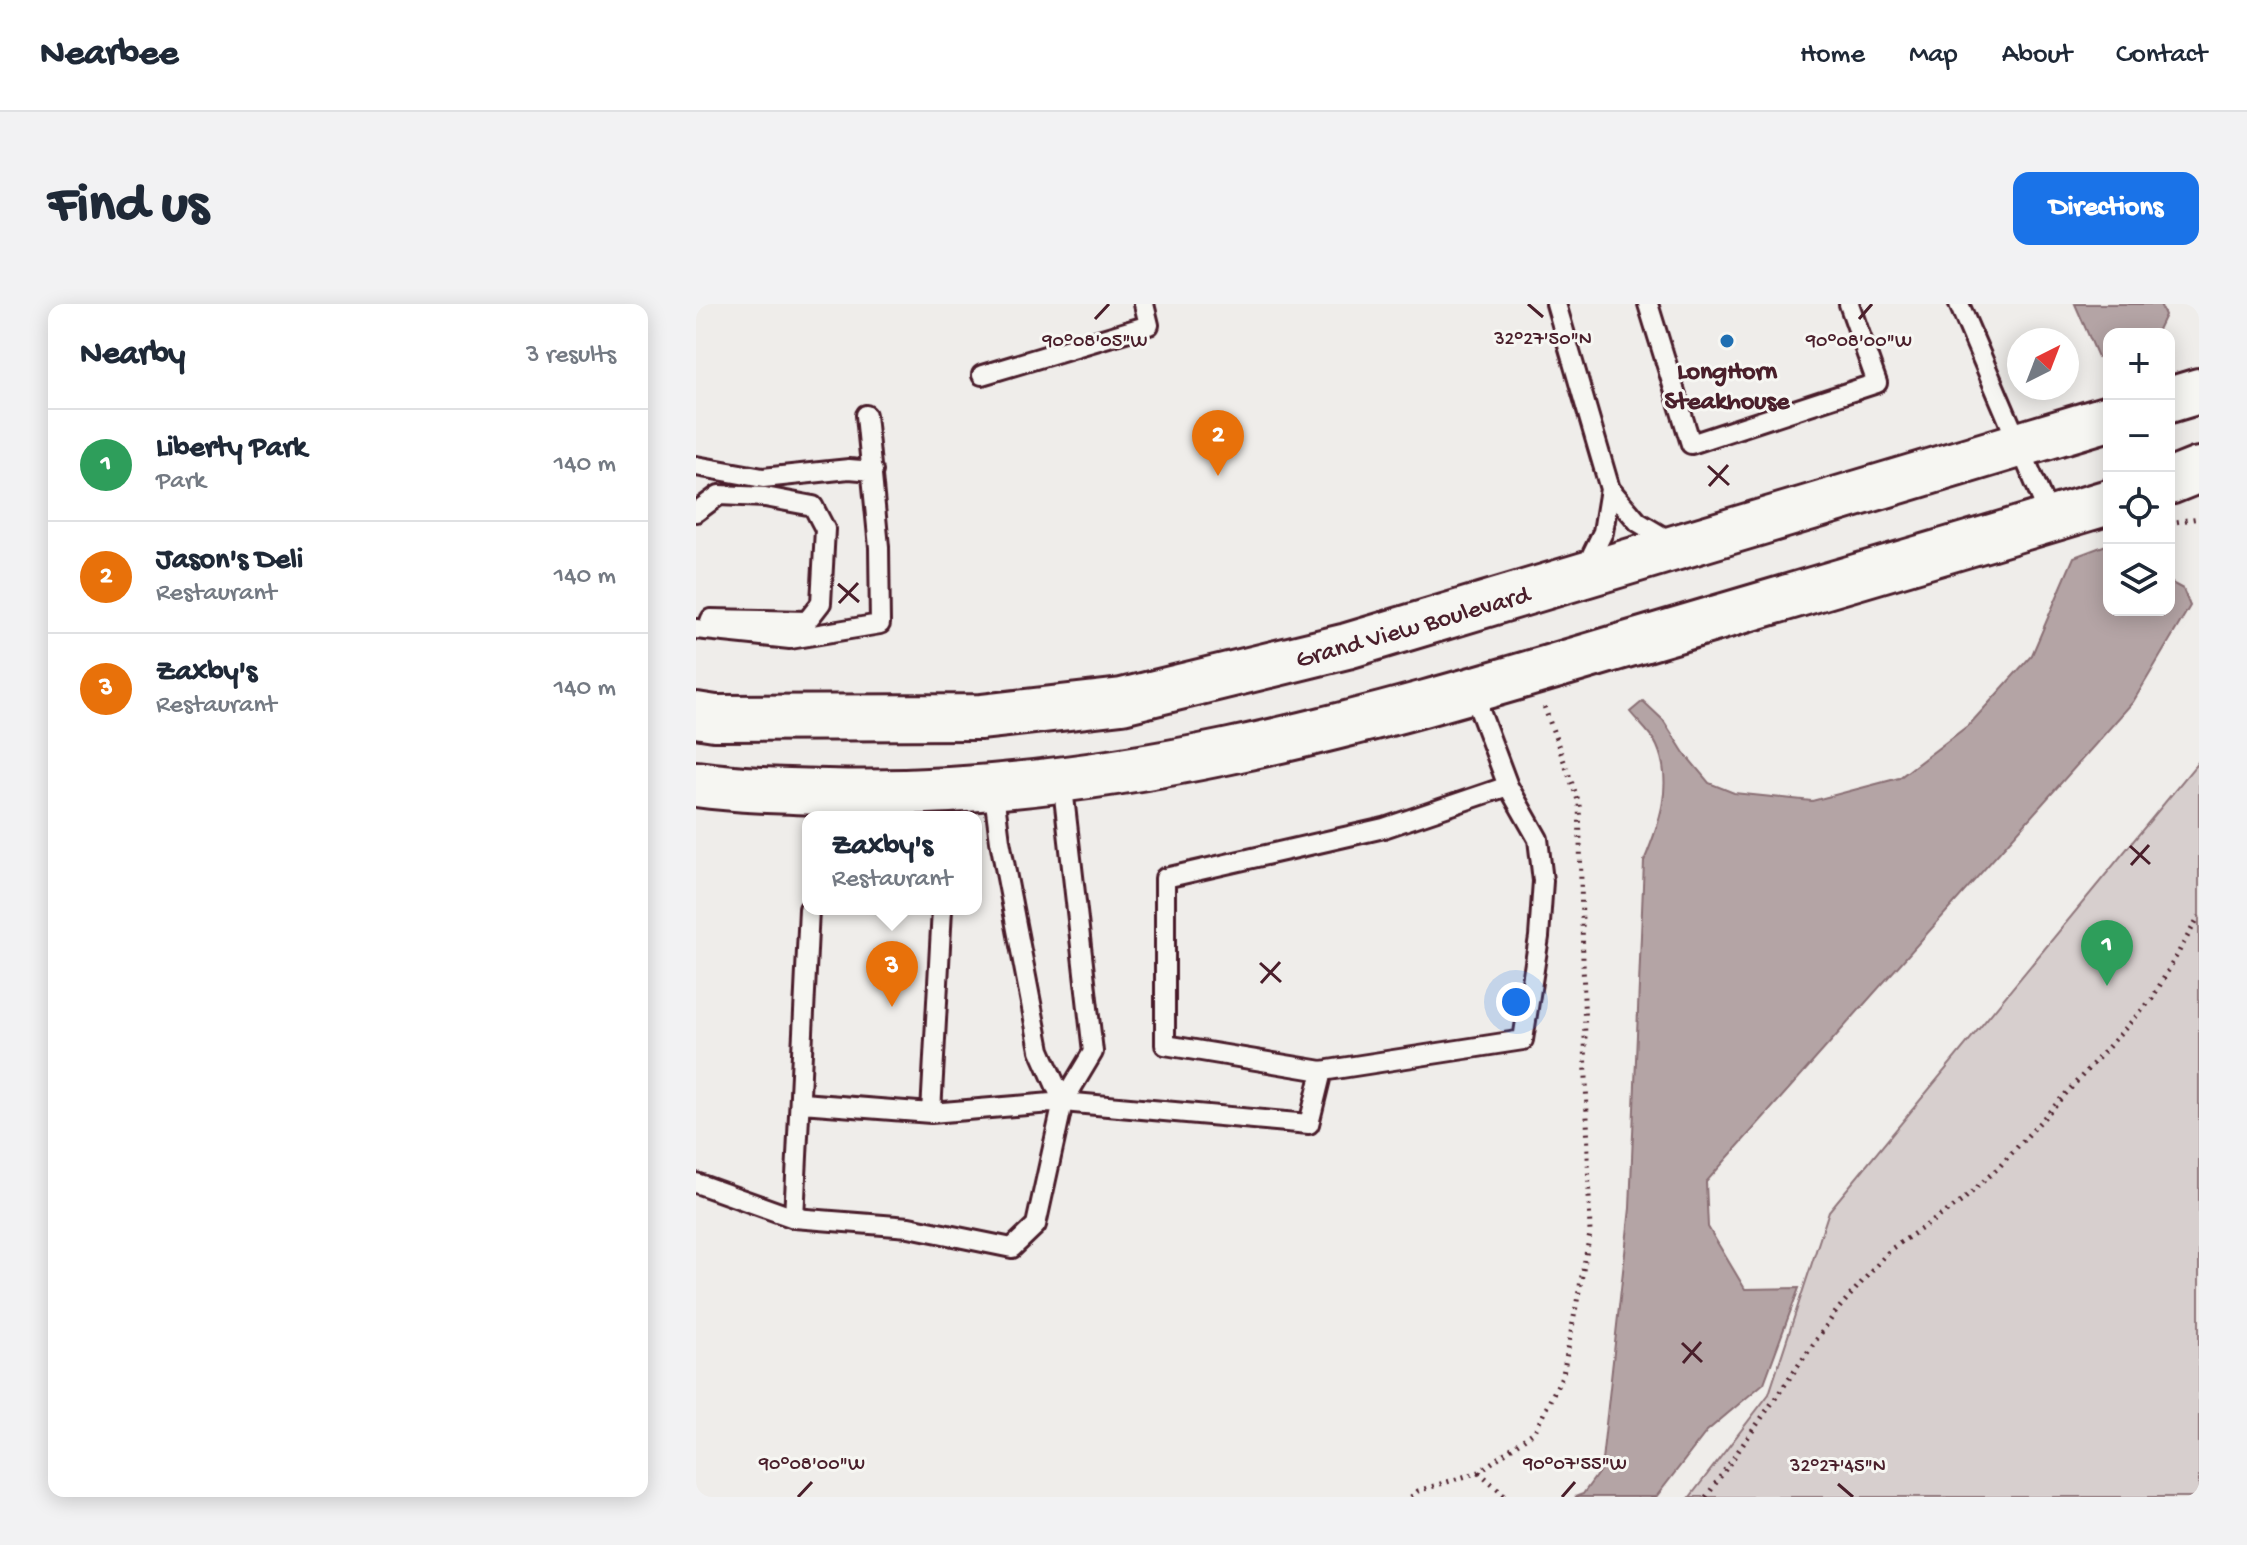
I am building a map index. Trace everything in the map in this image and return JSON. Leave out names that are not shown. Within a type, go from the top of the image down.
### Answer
[{"type":"main road","points":[[2175,398],[2199,391]]},
{"type":"main road","name":"Grand View Boulevard","points":[[696,715],[715,718],[981,717],[1122,701],[1347,646],[2103,420]]},
{"type":"main road","points":[[2175,480],[2199,470]]},
{"type":"main road","points":[[696,784],[732,789],[902,794],[1062,779],[1193,761],[1472,690],[2103,504]]},
{"type":"lane","points":[[982,375],[1149,325],[1144,304]]},
{"type":"lane","points":[[1556,304],[1610,489],[1638,522],[1678,546]]},
{"type":"lane","points":[[1648,304],[1691,444],[1877,383],[1849,304]]},
{"type":"lane","points":[[1959,304],[2051,520]]},
{"type":"lane","points":[[702,630],[790,639],[880,624],[873,471],[866,415]]},
{"type":"lane","points":[[696,466],[763,478],[849,469],[873,471]]},
{"type":"lane","points":[[1583,575],[1603,532],[1610,489]]},
{"type":"lane","points":[[696,512],[719,495],[765,497],[813,506],[825,529],[821,603],[807,621],[711,619],[702,630]]},
{"type":"lane","points":[[1472,690],[1508,786],[1538,839],[1543,881],[1539,937],[1523,1040],[1322,1071],[1165,1045],[1165,878],[1384,828],[1508,786]]},
{"type":"lane","points":[[696,1183],[794,1218],[909,1227],[1012,1248],[1036,1225],[1063,1102],[1093,1052],[1062,779]]},
{"type":"lane","points":[[993,786],[1000,841],[1040,1050],[1063,1102]]},
{"type":"lane","points":[[794,1218],[809,915]]},
{"type":"lane","points":[[931,1113],[942,915]]},
{"type":"lane","points":[[802,1103],[931,1113],[1063,1102],[1309,1124],[1322,1071]]},
{"type":"path","points":[[2175,522],[2199,518]]},
{"type":"path","points":[[1411,1497],[1418,1491],[1479,1472],[1535,1431],[1563,1374],[1590,1234],[1579,803],[1539,692]]},
{"type":"path","points":[[1706,1497],[1838,1309],[1891,1249],[1961,1202],[1999,1167],[2152,999],[2199,916]]},
{"type":"path","points":[[1479,1472],[1507,1497]]},
{"type":"shaded area","points":[[2075,304],[2160,304],[2165,315],[2159,328],[2103,328],[2103,358],[2098,357]]},
{"type":"shaded area","points":[[2103,546],[2103,616],[2175,616],[2175,585],[2183,589],[2190,606],[2133,702],[1706,1182],[1708,1227],[1745,1289],[1799,1288],[1764,1383],[1707,1431],[1656,1497],[1575,1497],[1583,1494],[1601,1469],[1630,1208],[1644,861],[1659,819],[1664,790],[1662,760],[1657,746],[1630,712],[1643,701],[1663,720],[1684,753],[1709,783],[1734,793],[1812,801],[1899,778],[1970,724],[2032,655],[2074,557]]},
{"type":"shaded area","points":[[2199,761],[2199,1497],[1690,1497],[1769,1394],[1829,1211]]},
{"type":"place","name":"LongHorn Steakhouse","points":[[1727,341]]},
{"type":"place","name":"Jason's Deli","points":[[1218,476]]},
{"type":"place","name":"Liberty Park","points":[[2107,986]]},
{"type":"place","name":"Zaxby's","points":[[892,1007]]}]
